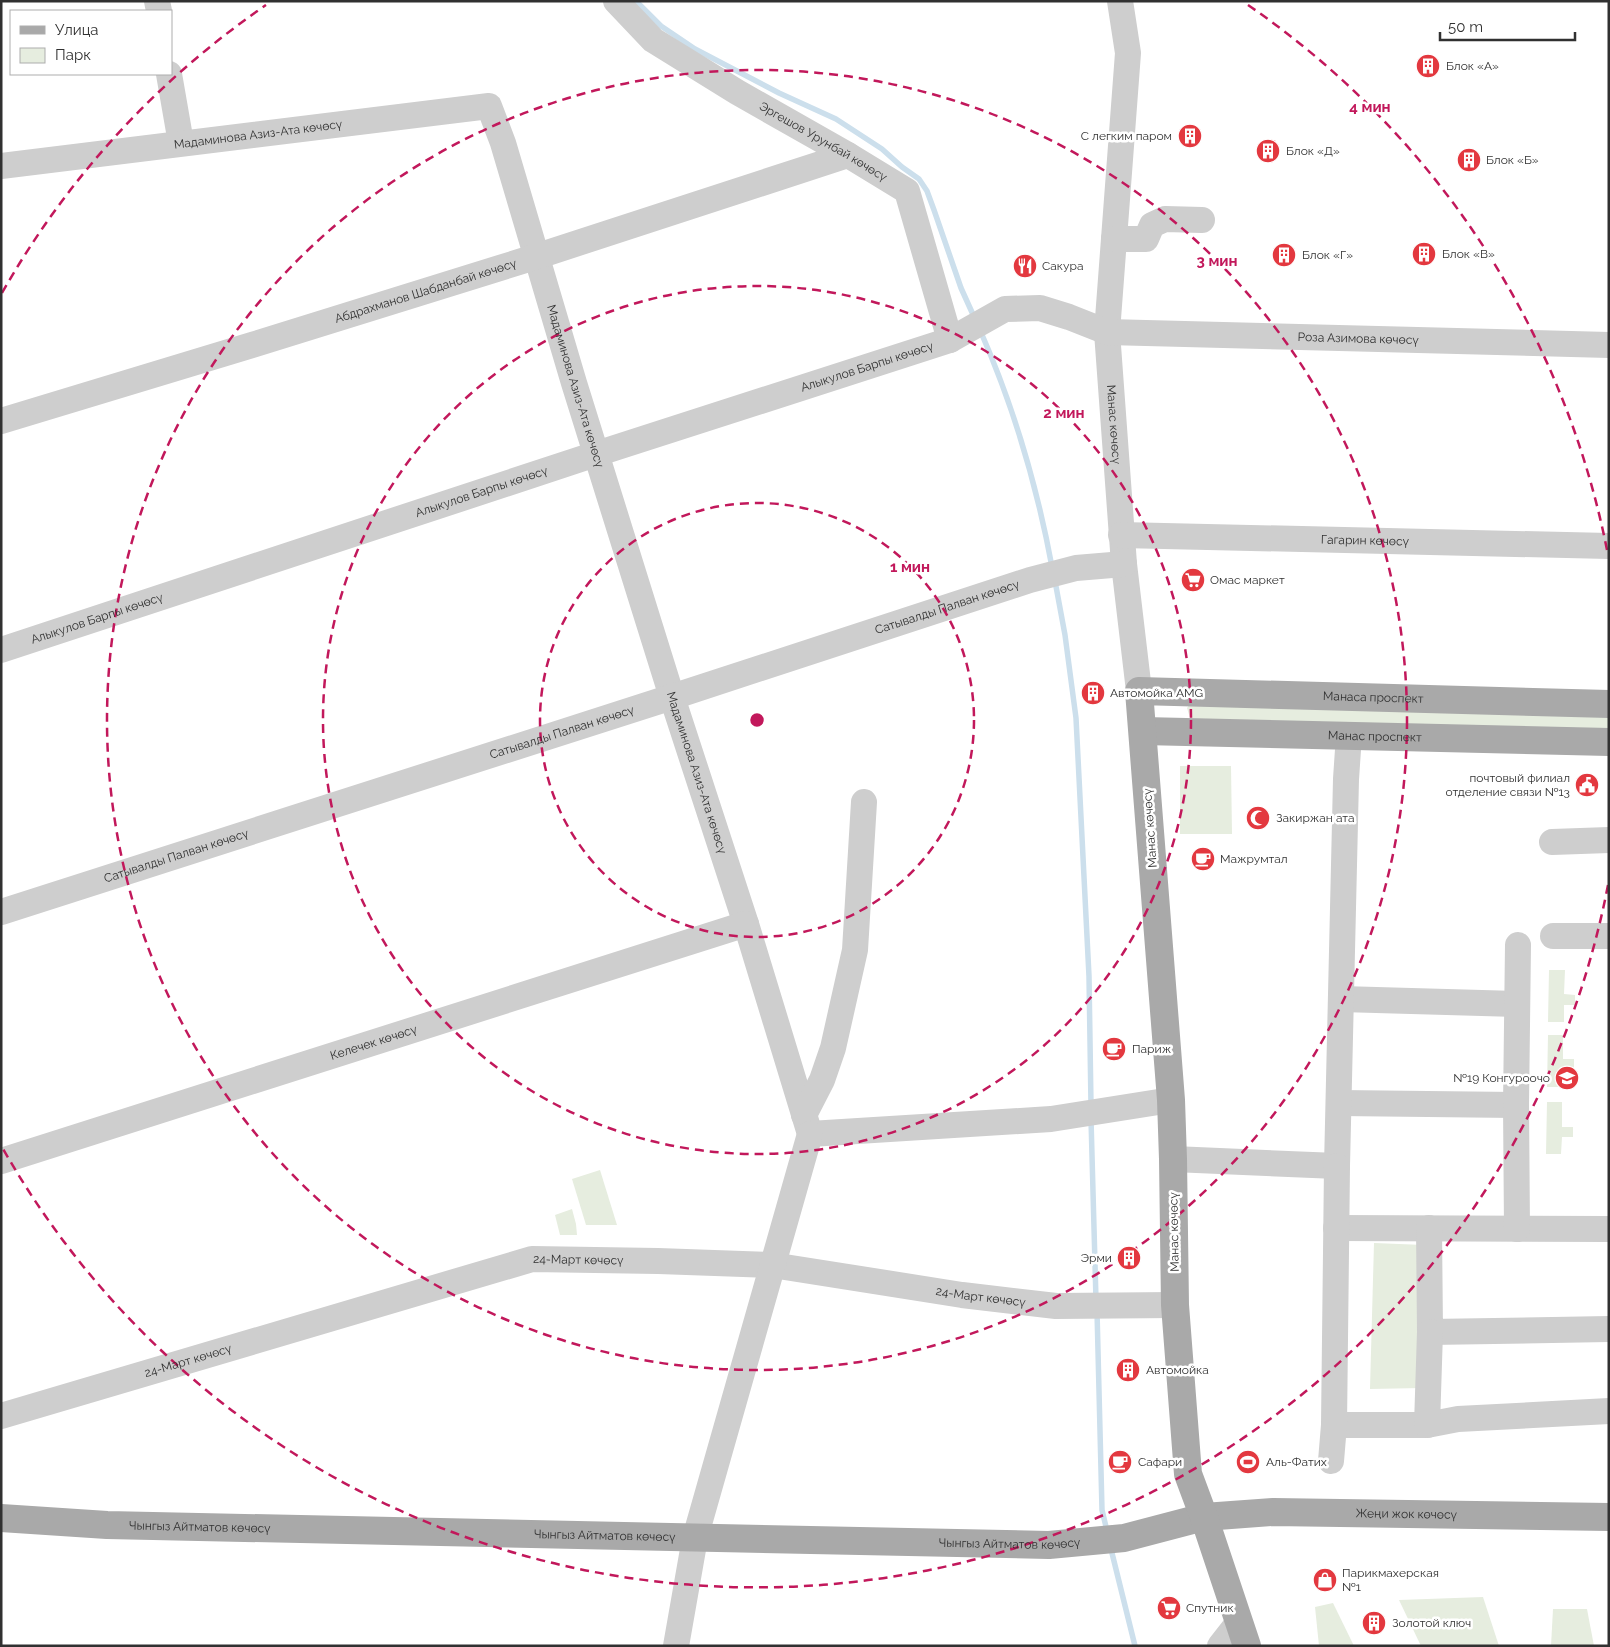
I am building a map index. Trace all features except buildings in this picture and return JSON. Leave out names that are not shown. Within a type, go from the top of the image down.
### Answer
[{"type":"main road","name":"Манаса проспект","points":[[1139,691],[1609,704]]},
{"type":"main road","name":"Манас көчөсү","points":[[1139,691],[1171,1100],[1175,1305],[1188,1474],[1243,1634]]},
{"type":"main road","name":"Манас проспект","points":[[1143,731],[1609,742]]},
{"type":"main road","name":"Жеңи жок көчөсү","points":[[1204,1517],[1273,1512],[1608,1518]]},
{"type":"main road","name":"Чынгыз Айтматов көчөсү","points":[[1,1518],[107,1525],[1049,1545],[1124,1538],[1204,1517]]},
{"type":"street","name":"Эргешов Урунбай көчөсү","points":[[616,1],[653,40],[737,92],[848,154],[907,190],[955,336]]},
{"type":"street","name":"Манас көчөсү","points":[[1120,1],[1128,53],[1107,332],[1121,535],[1139,691]]},
{"type":"street","points":[[170,75],[181,144]]},
{"type":"street","name":"Мадаминова Азиз-Ата көчөсү","points":[[1,166],[489,106],[503,144],[535,257],[596,454],[746,924],[807,1124]]},
{"type":"street","name":"Абдрахманов Шабданбай көчөсү","points":[[1,421],[252,346],[535,257],[848,154]]},
{"type":"street","points":[[1114,238],[1146,239],[1152,225],[1165,219],[1202,220]]},
{"type":"street","name":"Алыкулов Барпы көчөсү","points":[[1,650],[955,336],[1005,310],[1040,308],[1107,332]]},
{"type":"street","name":"Роза Азимова көчөсү","points":[[1107,332],[1609,345]]},
{"type":"street","name":"Гагарин көчөсү","points":[[1121,535],[1609,546]]},
{"type":"street","name":"Сатывалды Палван көчөсү","points":[[1,912],[1030,580],[1076,568],[1124,564]]},
{"type":"street","points":[[1332,1461],[1346,779],[1349,735]]},
{"type":"street","points":[[676,1646],[695,1538],[772,1265],[807,1124],[833,1048],[855,950],[864,802]]},
{"type":"street","points":[[1552,842],[1609,840]]},
{"type":"street","name":"Келечек көчөсү","points":[[1,1161],[746,924]]},
{"type":"street","points":[[1553,936],[1609,936]]},
{"type":"street","points":[[1517,1229],[1518,945]]},
{"type":"street","points":[[1341,999],[1517,1004]]},
{"type":"street","points":[[807,1124],[1051,1119],[1171,1100]]},
{"type":"street","points":[[1339,1103],[1516,1105]]},
{"type":"street","points":[[1173,1159],[1337,1166]]},
{"type":"street","points":[[1336,1228],[1609,1229]]},
{"type":"street","points":[[1427,1425],[1430,1332],[1429,1228]]},
{"type":"street","name":"24-Март көчөсү","points":[[1,1416],[532,1259],[772,1265],[962,1295],[1056,1306],[1175,1305]]},
{"type":"street","points":[[1430,1332],[1609,1329]]},
{"type":"street","points":[[1334,1425],[1427,1425],[1458,1419],[1609,1411]]},
{"type":"street","points":[[1220,1646],[1243,1634]]},
{"type":"green space","points":[[1190,704],[1609,713],[1609,729],[1196,719],[1190,718],[1187,708]]},
{"type":"green space","points":[[1180,766],[1231,766],[1232,834],[1180,834]]},
{"type":"green space","points":[[1549,970],[1565,970],[1564,994],[1575,995],[1575,1005],[1564,1005],[1564,1022],[1548,1022]]},
{"type":"green space","points":[[1548,1035],[1563,1035],[1563,1059],[1574,1059],[1574,1069],[1563,1069],[1562,1087],[1547,1087]]},
{"type":"green space","points":[[1547,1102],[1562,1102],[1562,1127],[1573,1127],[1573,1137],[1562,1137],[1561,1154],[1546,1154]]},
{"type":"green space","points":[[600,1170],[617,1225],[586,1225],[572,1179]]},
{"type":"green space","points":[[572,1209],[577,1235],[560,1235],[555,1215]]},
{"type":"green space","points":[[1374,1243],[1424,1245],[1422,1388],[1370,1389]]},
{"type":"green space","points":[[1483,1597],[1499,1646],[1421,1646],[1399,1600]]},
{"type":"green space","points":[[1333,1603],[1354,1646],[1319,1646],[1315,1607]]},
{"type":"green space","points":[[1553,1609],[1587,1609],[1594,1646],[1551,1646]]},
{"type":"waterway","points":[[636,1],[661,26],[695,49],[779,93],[836,119],[882,149],[919,179],[927,191],[961,288],[975,319]]},
{"type":"waterway","points":[[980,330],[1003,387],[1023,446],[1039,506],[1052,567]]},
{"type":"waterway","points":[[1055,581],[1065,635],[1076,718],[1089,976],[1091,1105]]},
{"type":"waterway","points":[[1091,1119],[1096,1300]]},
{"type":"waterway","points":[[1097,1311],[1102,1510],[1107,1531]]},
{"type":"waterway","points":[[1110,1545],[1135,1646]]},
{"type":"place","name":"Блок «А»","points":[[1428,66]]},
{"type":"place","name":"С легким паром","points":[[1190,136]]},
{"type":"place","name":"Блок «Д»","points":[[1268,151]]},
{"type":"place","name":"Блок «Б»","points":[[1469,160]]},
{"type":"place","name":"Блок «В»","points":[[1424,254]]},
{"type":"place","name":"Блок «Г»","points":[[1284,255]]},
{"type":"place","name":"Сакура","points":[[1025,266]]},
{"type":"place","name":"Омас маркет","points":[[1193,580]]},
{"type":"place","name":"Автомойка AMG","points":[[1093,693]]},
{"type":"place","name":"почтовый филиал отделение связи №13","points":[[1587,785]]},
{"type":"place","name":"Закиржан ата","points":[[1258,818]]},
{"type":"place","name":"Мажрумтал","points":[[1203,859]]},
{"type":"place","name":"Париж","points":[[1114,1049]]},
{"type":"place","name":"№19 Конгуроочо","points":[[1567,1078]]},
{"type":"place","name":"Эрми","points":[[1129,1258]]},
{"type":"place","name":"Автомойка","points":[[1128,1370]]},
{"type":"place","name":"Сафари","points":[[1120,1462]]},
{"type":"place","name":"Аль-Фатих","points":[[1248,1462]]},
{"type":"place","name":"Парикмахерская №1","points":[[1325,1580]]},
{"type":"place","name":"Спутник","points":[[1169,1608]]},
{"type":"place","name":"Золотой ключ","points":[[1374,1623]]}]
